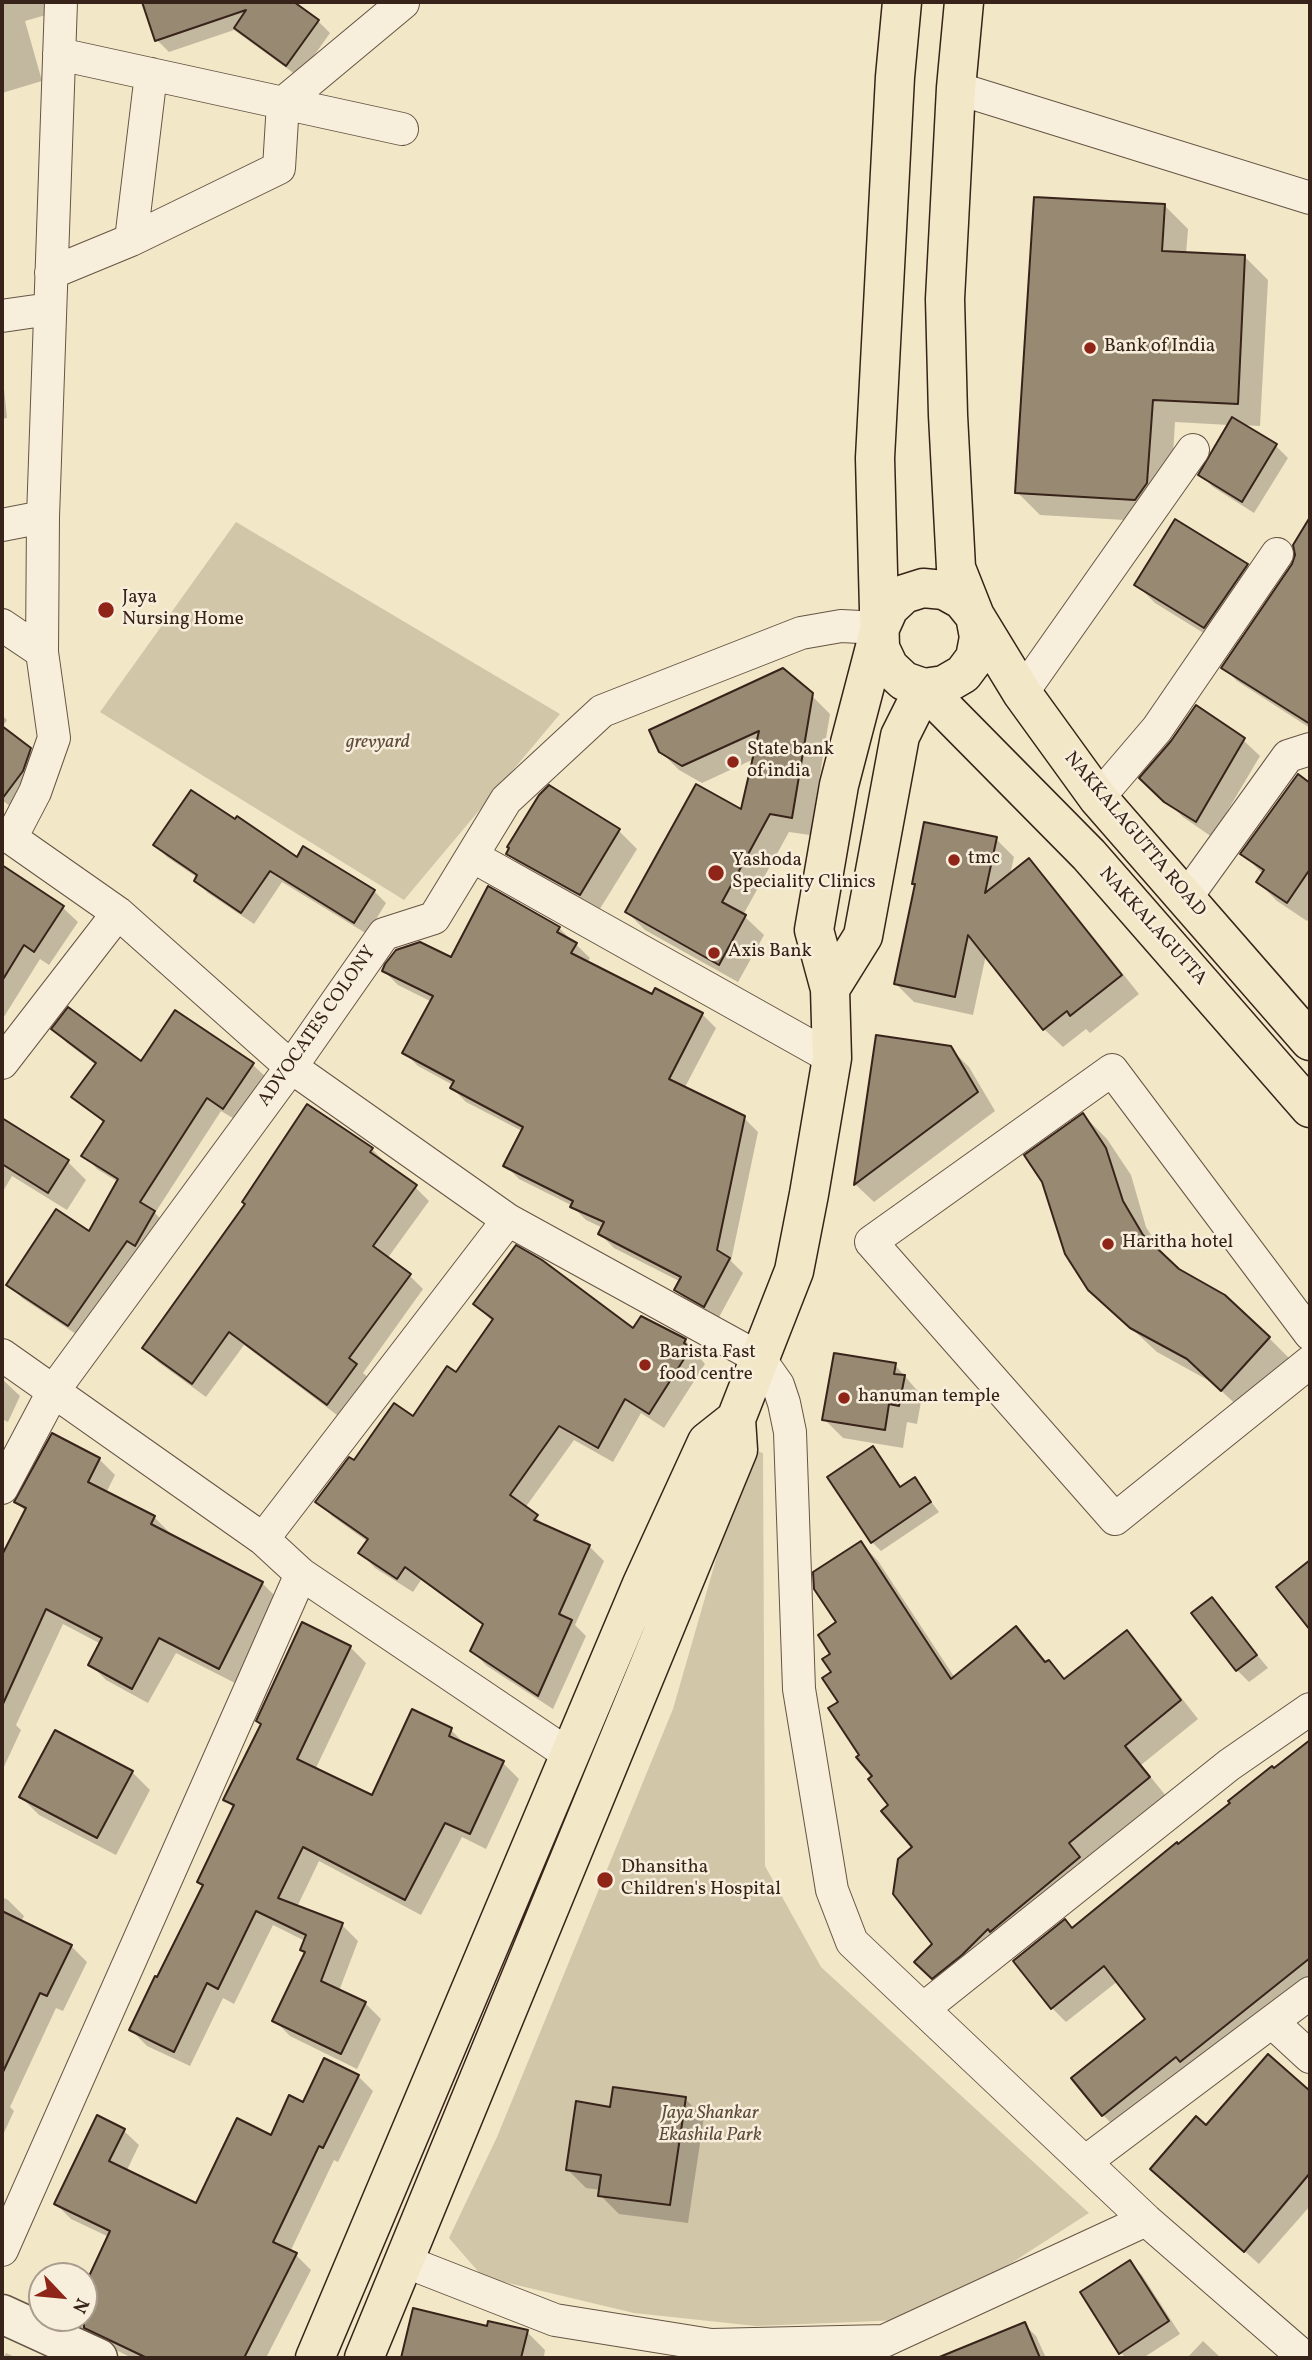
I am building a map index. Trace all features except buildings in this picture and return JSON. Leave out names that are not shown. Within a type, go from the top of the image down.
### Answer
[{"type":"main road","points":[[902,2],[895,77],[875,458],[880,648],[889,667],[904,681],[924,688],[944,685],[963,674],[975,657],[979,637],[975,616],[956,568],[945,299],[956,88],[964,2]]},
{"type":"main road","points":[[364,2358],[738,1450],[736,1419],[794,1271],[832,1058],[830,989],[814,930],[839,785],[880,628],[888,608],[904,594],[923,588],[944,590],[962,600],[975,616]]},
{"type":"main road","name":"NAKKALAGUTTA ROAD","points":[[975,616],[1022,693],[1098,798],[1310,1041]]},
{"type":"main road","points":[[830,989],[863,936],[900,736],[924,688]]},
{"type":"main road","name":"NAKKALAGUTTA","points":[[924,688],[1098,865],[1310,1108]]},
{"type":"main road","points":[[315,2358],[642,1584],[707,1442],[736,1419]]},
{"type":"street","points":[[61,2],[43,517],[42,652],[54,738],[36,792],[11,838],[118,913],[291,1067],[508,1220],[759,1358],[778,1385],[785,1403],[790,1432],[799,1689],[832,1890],[852,1942],[1146,2220],[1305,2358]]},
{"type":"street","points":[[51,274],[131,240],[279,167],[284,103],[403,3]]},
{"type":"street","points":[[59,54],[402,128]]},
{"type":"street","points":[[131,240],[151,74]]},
{"type":"street","points":[[956,88],[1310,198]]},
{"type":"street","points":[[2,316],[50,309]]},
{"type":"street","points":[[1022,693],[1194,450]]},
{"type":"street","points":[[2,525],[43,517]]},
{"type":"street","points":[[1098,798],[1157,729],[1277,554]]},
{"type":"street","points":[[2,625],[42,652]]},
{"type":"street","name":"ADVOCATES COLONY","points":[[2,1488],[54,1390],[291,1067],[384,934],[434,918],[506,800],[602,711],[801,633],[841,626],[880,628]]},
{"type":"street","points":[[1185,898],[1288,756],[1310,749]]},
{"type":"street","points":[[472,856],[832,1058]]},
{"type":"street","points":[[2,1063],[118,913]]},
{"type":"street","points":[[1310,1334],[1112,1070],[871,1242],[1115,1519],[1310,1362]]},
{"type":"street","points":[[263,1539],[508,1220]]},
{"type":"street","points":[[2,1355],[263,1539],[301,1574],[571,1756]]},
{"type":"street","points":[[2,2250],[301,1574]]},
{"type":"street","points":[[923,2009],[1229,1765],[1310,1709]]},
{"type":"street","points":[[1085,2162],[1310,1993]]},
{"type":"street","points":[[1272,2022],[1310,2057]]},
{"type":"street","points":[[404,2261],[555,2320],[708,2352],[885,2350],[1146,2220]]},
{"type":"street","points":[[2,2314],[98,2358]]},
{"type":"green space","name":"grevyard","points":[[236,522],[560,714],[404,900],[100,712]]},
{"type":"green space","name":"Jaya Shankar Ekashila Park","points":[[748,1448],[763,1453],[765,1866],[821,1967],[1089,2213],[999,2271],[903,2320],[756,2326],[634,2313],[483,2277],[449,2238],[497,2137],[673,1709]]},
{"type":"place","name":"Bank of India","points":[[1090,348]]},
{"type":"place","name":"Jaya Nursing Home","points":[[106,610]]},
{"type":"place","name":"State bank of india","points":[[733,762]]},
{"type":"place","name":"tmc","points":[[954,860]]},
{"type":"place","name":"Yashoda Speciality Clinics","points":[[716,873]]},
{"type":"place","name":"Axis Bank","points":[[714,953]]},
{"type":"place","name":"Haritha hotel","points":[[1108,1244]]},
{"type":"place","name":"Barista Fast food centre","points":[[645,1365]]},
{"type":"place","name":"hanuman temple","points":[[844,1398]]},
{"type":"place","name":"Dhansitha Children's Hospital","points":[[605,1880]]}]
